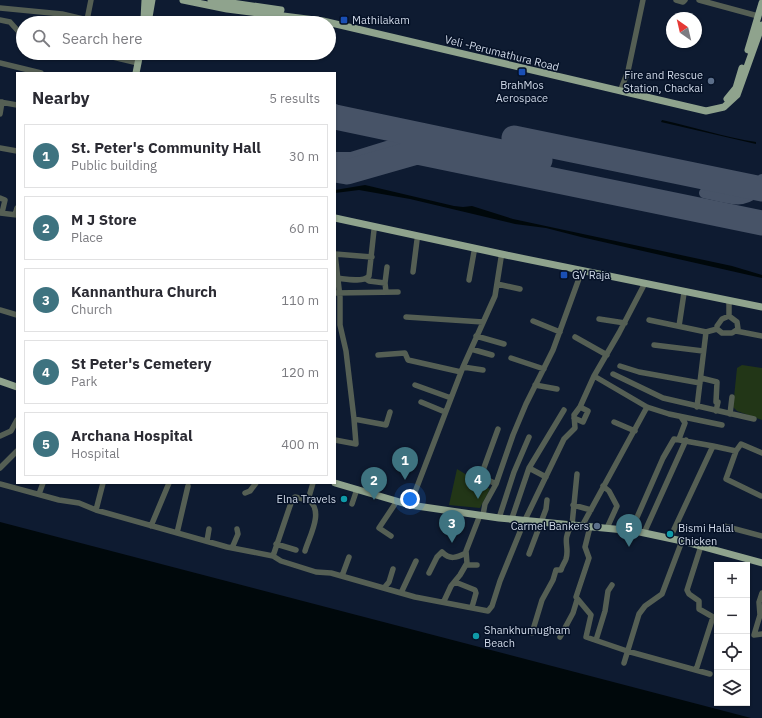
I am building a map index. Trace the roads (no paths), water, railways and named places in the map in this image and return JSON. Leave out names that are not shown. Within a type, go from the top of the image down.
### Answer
[{"type":"main road","points":[[144,16],[145,0]]},
{"type":"main road","points":[[149,16],[152,0]]},
{"type":"main road","name":"Veli -Perumathura Road","points":[[183,0],[227,9],[283,16]]},
{"type":"main road","points":[[212,0],[318,16]]},
{"type":"main road","points":[[336,20],[621,89],[702,107],[715,107],[723,104],[736,88],[762,3]]},
{"type":"main road","name":"Veli -Perumathura Road","points":[[336,24],[706,112],[724,107],[737,95],[762,25]]},
{"type":"main road","points":[[136,72],[139,60]]},
{"type":"main road","points":[[139,72],[141,60]]},
{"type":"main road","points":[[336,218],[498,254],[762,308]]},
{"type":"main road","points":[[336,222],[501,258],[644,285],[729,303],[762,308]]},
{"type":"main road","points":[[0,382],[16,387]]},
{"type":"main road","points":[[336,482],[410,505],[499,518],[512,518],[644,533],[682,541],[732,556],[762,563]]},
{"type":"street","points":[[88,16],[91,0]]},
{"type":"street","points":[[621,89],[628,71],[643,0]]},
{"type":"street","points":[[676,0],[683,2],[684,0]]},
{"type":"street","points":[[699,0],[758,16]]},
{"type":"street","points":[[0,8],[70,16]]},
{"type":"street","points":[[0,20],[10,22],[16,29]]},
{"type":"street","points":[[125,60],[138,63]]},
{"type":"street","points":[[0,62],[37,72]]},
{"type":"street","points":[[0,114],[1,102],[16,105]]},
{"type":"street","points":[[0,148],[16,151]]},
{"type":"street","points":[[0,198],[5,200],[1,213],[16,215]]},
{"type":"street","points":[[366,279],[369,276],[374,230]]},
{"type":"street","points":[[413,272],[418,240]]},
{"type":"street","points":[[469,280],[474,252]]},
{"type":"street","points":[[336,254],[372,257]]},
{"type":"street","points":[[410,505],[462,369],[495,296],[501,258]]},
{"type":"street","points":[[336,266],[337,325],[346,351],[356,444],[336,439]]},
{"type":"street","points":[[386,292],[385,283],[387,267]]},
{"type":"street","points":[[444,602],[451,586],[466,565],[468,560],[466,553],[485,504],[496,484],[512,435],[560,332],[581,273]]},
{"type":"street","points":[[337,278],[366,279],[369,281],[385,283]]},
{"type":"street","points":[[497,284],[520,289]]},
{"type":"street","points":[[0,484],[79,503],[96,510],[232,548],[273,556],[285,563],[316,572],[342,576],[401,593],[484,611],[491,609],[505,569],[546,477],[564,439],[575,428],[574,418],[594,376],[625,323],[644,285]]},
{"type":"street","points":[[337,293],[398,292]]},
{"type":"street","points":[[680,326],[684,294]]},
{"type":"street","points":[[729,303],[729,316]]},
{"type":"street","points":[[0,310],[16,315]]},
{"type":"street","points":[[717,329],[718,322],[724,317],[729,316]]},
{"type":"street","points":[[729,316],[737,322],[738,326],[736,331]]},
{"type":"street","points":[[406,318],[483,322]]},
{"type":"street","points":[[599,319],[625,323]]},
{"type":"street","points":[[650,320],[706,332],[717,329],[726,334],[736,331],[762,336]]},
{"type":"street","points":[[533,321],[560,332]]},
{"type":"street","points":[[697,407],[706,332]]},
{"type":"street","points":[[476,336],[504,344]]},
{"type":"street","points":[[575,337],[607,355]]},
{"type":"street","points":[[654,345],[704,351]]},
{"type":"street","points":[[471,349],[492,355]]},
{"type":"street","points":[[378,355],[405,352],[408,360],[462,369],[482,370]]},
{"type":"street","points":[[511,358],[544,369]]},
{"type":"street","points":[[620,366],[639,372],[717,382],[716,402],[718,402],[718,407],[716,411]]},
{"type":"street","points":[[613,374],[651,394],[697,407],[754,419]]},
{"type":"street","points":[[594,376],[647,407],[681,417],[722,425]]},
{"type":"street","points":[[415,385],[451,398]]},
{"type":"street","points":[[535,385],[557,388]]},
{"type":"street","points":[[730,414],[732,397]]},
{"type":"street","points":[[421,402],[445,412]]},
{"type":"street","points":[[582,526],[647,407]]},
{"type":"street","points":[[574,418],[583,422],[588,411],[580,408]]},
{"type":"street","points":[[512,518],[529,468],[564,410]]},
{"type":"street","points":[[354,419],[386,425],[390,412]]},
{"type":"street","points":[[679,439],[685,423],[681,417]]},
{"type":"street","points":[[0,436],[11,432],[16,422]]},
{"type":"street","points":[[614,422],[635,431]]},
{"type":"street","points":[[496,484],[484,478],[482,473],[498,429]]},
{"type":"street","points":[[499,518],[514,472],[529,437]]},
{"type":"street","points":[[631,531],[673,441],[679,439],[686,440],[736,452]]},
{"type":"street","points":[[644,533],[686,440]]},
{"type":"street","points":[[761,496],[726,479],[736,452],[741,444],[762,453]]},
{"type":"street","points":[[670,538],[713,446]]},
{"type":"street","points":[[0,468],[16,452]]},
{"type":"street","points":[[529,468],[546,477]]},
{"type":"street","points":[[532,633],[542,600],[553,580],[556,570],[561,570],[567,557],[565,542],[568,531],[572,525],[577,474]]},
{"type":"street","points":[[39,494],[43,484]]},
{"type":"street","points":[[96,510],[103,484]]},
{"type":"street","points":[[151,526],[169,484]]},
{"type":"street","points":[[245,493],[250,491],[255,484]]},
{"type":"street","points":[[308,500],[313,484]]},
{"type":"street","points":[[177,533],[188,486]]},
{"type":"street","points":[[603,486],[609,491],[617,506],[607,528]]},
{"type":"street","points":[[352,504],[357,489]]},
{"type":"street","points":[[273,556],[293,498],[308,500],[314,504],[316,513],[305,551]]},
{"type":"street","points":[[529,554],[541,522],[547,500]]},
{"type":"street","points":[[391,536],[379,528],[397,501]]},
{"type":"street","points":[[573,505],[591,510]]},
{"type":"street","points":[[724,526],[756,531],[762,536]]},
{"type":"street","points":[[560,637],[573,613],[577,600],[576,595],[589,558],[585,547],[590,527]]},
{"type":"street","points":[[232,548],[238,534],[237,528]]},
{"type":"street","points":[[207,541],[209,529]]},
{"type":"street","points":[[624,663],[639,614],[645,606],[662,594],[682,541]]},
{"type":"street","points":[[276,544],[296,550]]},
{"type":"street","points":[[696,670],[713,617],[699,609],[699,601],[689,594],[687,590],[701,546]]},
{"type":"street","points":[[429,572],[436,558],[442,552],[446,557],[455,558],[466,553]]},
{"type":"street","points":[[342,576],[349,557]]},
{"type":"street","points":[[401,593],[416,562]]},
{"type":"street","points":[[466,565],[477,565]]},
{"type":"street","points":[[384,588],[389,582],[393,569]]},
{"type":"street","points":[[455,582],[475,590],[476,593],[472,608]]},
{"type":"street","points":[[596,640],[605,611],[608,591],[612,585]]},
{"type":"street","points":[[601,588],[608,591]]},
{"type":"street","points":[[762,593],[761,610],[754,635],[762,634]]},
{"type":"street","points":[[577,600],[591,615],[586,636],[627,651],[710,674]]},
{"type":"place","name":"Mathilakam","points":[[344,20]]},
{"type":"place","name":"BrahMos Aerospace","points":[[522,72]]},
{"type":"place","name":"Fire and Rescue Station, Chackai","points":[[711,81]]},
{"type":"place","name":"GV Raja","points":[[564,275]]},
{"type":"place","name":"St. Peter's Community Hall","points":[[405,480]]},
{"type":"place","name":"Elna Travels","points":[[344,499]]},
{"type":"place","name":"St Peter's Cemetery","points":[[478,499]]},
{"type":"place","name":"M J Store","points":[[374,500]]},
{"type":"place","name":"Carmel Bankers","points":[[597,526]]},
{"type":"place","name":"Bismi Halal Chicken","points":[[670,534]]},
{"type":"place","name":"Kannanthura Church","points":[[452,543]]},
{"type":"place","name":"Archana Hospital","points":[[629,547]]},
{"type":"place","name":"Shankhumugham Beach","points":[[476,636]]}]
